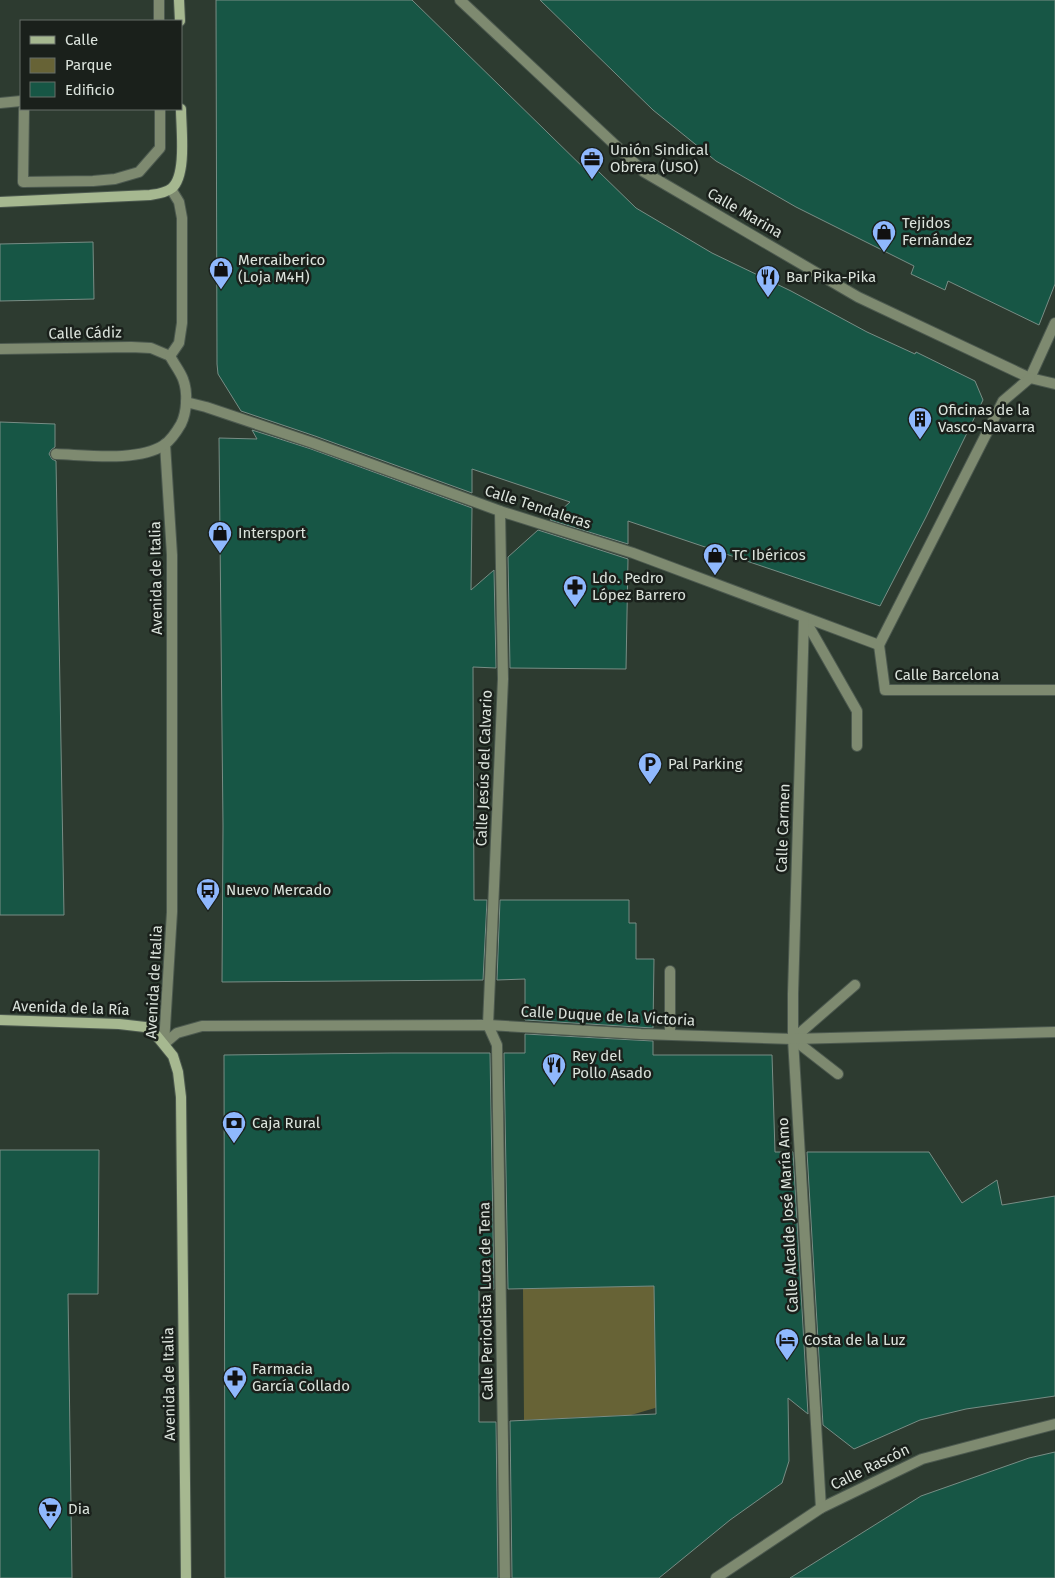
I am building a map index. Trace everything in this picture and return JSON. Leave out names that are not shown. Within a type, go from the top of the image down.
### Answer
[{"type":"main road","points":[[179,0],[180,20]]},
{"type":"main road","points":[[0,202],[150,195],[171,189],[178,181],[181,170],[181,110]]},
{"type":"main road","name":"Avenida de la Ría","points":[[0,1020],[119,1024],[145,1027],[156,1034],[164,1044]]},
{"type":"main road","name":"Avenida de Italia","points":[[164,1044],[173,1056],[178,1072],[181,1097],[186,1578]]},
{"type":"street","points":[[159,0],[159,20]]},
{"type":"street","name":"Calle Marina","points":[[460,0],[644,172],[858,297],[1030,378],[1055,384]]},
{"type":"street","points":[[0,103],[20,101]]},
{"type":"street","points":[[24,110],[23,182],[93,181],[115,179],[139,172],[160,148],[160,110]]},
{"type":"street","points":[[56,454],[126,456],[149,452],[165,444],[177,431],[183,419],[186,402],[184,380],[170,356],[180,343],[182,323],[182,218],[179,202],[171,189]]},
{"type":"street","points":[[879,645],[1003,401],[1030,378],[1055,322]]},
{"type":"street","name":"Calle Cádiz","points":[[0,349],[130,347],[151,348],[170,356]]},
{"type":"street","name":"Calle Tendaleras","points":[[186,402],[222,412],[313,443],[500,511],[633,553],[879,645]]},
{"type":"street","name":"Avenida de Italia","points":[[164,1044],[172,912],[172,556],[165,444]]},
{"type":"street","name":"Calle Jesús del Calvario","points":[[488,1025],[503,679],[500,511]]},
{"type":"street","points":[[804,618],[857,711],[856,746]]},
{"type":"street","name":"Calle Carmen","points":[[793,1039],[804,618]]},
{"type":"street","name":"Calle Barcelona","points":[[879,645],[884,690],[1055,690]]},
{"type":"street","points":[[670,971],[670,1034]]},
{"type":"street","points":[[838,1074],[793,1039],[855,985]]},
{"type":"street","name":"Calle Duque de la Victoria","points":[[164,1044],[178,1033],[202,1026],[488,1025],[641,1034],[793,1039],[1055,1032]]},
{"type":"street","name":"Calle Periodista Luca de Tena","points":[[488,1025],[497,1045],[506,1578]]},
{"type":"street","name":"Calle Alcalde José María Amo","points":[[793,1039],[820,1508]]},
{"type":"street","name":"Calle Rascón","points":[[716,1578],[820,1508],[922,1459],[1055,1424]]},
{"type":"green space","points":[[654,1286],[656,1388],[663,1403],[655,1408],[631,1415],[524,1420],[523,1288]]},
{"type":"building","points":[[216,0],[412,0],[593,177],[598,171],[636,208],[712,253],[791,291],[867,332],[915,354],[916,352],[975,381],[983,400],[880,606],[628,521],[628,544],[550,520],[570,502],[472,469],[472,493],[241,411],[218,374],[217,364]]},
{"type":"building","points":[[540,0],[1055,0],[1055,284],[1039,325],[948,281],[945,290],[911,274],[914,266],[796,207],[716,161],[653,110]]},
{"type":"building","points":[[93,242],[94,299],[0,301],[0,244]]},
{"type":"building","points":[[0,422],[55,424],[55,447],[49,454],[56,461],[64,915],[0,915]]},
{"type":"building","points":[[252,430],[311,449],[472,508],[471,590],[494,570],[496,668],[473,667],[474,900],[487,900],[483,980],[222,982],[223,826],[219,438],[257,439]]},
{"type":"building","points":[[538,530],[628,559],[626,669],[510,668],[508,557]]},
{"type":"building","points":[[500,900],[629,900],[629,923],[636,923],[636,959],[654,959],[653,1028],[525,1020],[525,979],[497,980]]},
{"type":"building","points":[[525,1034],[653,1041],[653,1055],[772,1055],[775,1152],[793,1152],[808,1414],[788,1398],[789,1461],[782,1483],[730,1520],[659,1578],[512,1578],[510,1421],[656,1414],[654,1286],[508,1289],[504,1053],[525,1053]]},
{"type":"building","points":[[490,1053],[494,1289],[479,1289],[479,1422],[496,1422],[498,1578],[225,1578],[224,1055]]},
{"type":"building","points":[[0,1150],[99,1150],[98,1294],[68,1294],[72,1578],[0,1578]]},
{"type":"building","points":[[807,1152],[929,1152],[962,1203],[997,1180],[1002,1205],[1055,1196],[1055,1396],[966,1409],[920,1420],[854,1449],[823,1425]]},
{"type":"building","points":[[1055,1452],[1055,1578],[790,1578],[921,1496],[1029,1458]]},
{"type":"place","name":"Unión Sindical Obrera (USO)","points":[[592,180]]},
{"type":"place","name":"Tejidos Fernández","points":[[884,253]]},
{"type":"place","name":"Mercaiberico (Loja M4H)","points":[[221,290]]},
{"type":"place","name":"Bar Pika-Pika","points":[[768,298]]},
{"type":"place","name":"Oficinas de la Vasco-Navarra","points":[[920,440]]},
{"type":"place","name":"Intersport","points":[[220,554]]},
{"type":"place","name":"TC Ibéricos","points":[[715,576]]},
{"type":"place","name":"Ldo. Pedro López Barrero","points":[[575,608]]},
{"type":"place","name":"Pal Parking","points":[[650,785]]},
{"type":"place","name":"Nuevo Mercado","points":[[208,911]]},
{"type":"place","name":"Rey del Pollo Asado","points":[[554,1086]]},
{"type":"place","name":"Caja Rural","points":[[234,1144]]},
{"type":"place","name":"Costa de la Luz","points":[[787,1361]]},
{"type":"place","name":"Farmacia García Collado","points":[[235,1399]]},
{"type":"place","name":"Dia","points":[[50,1530]]}]
